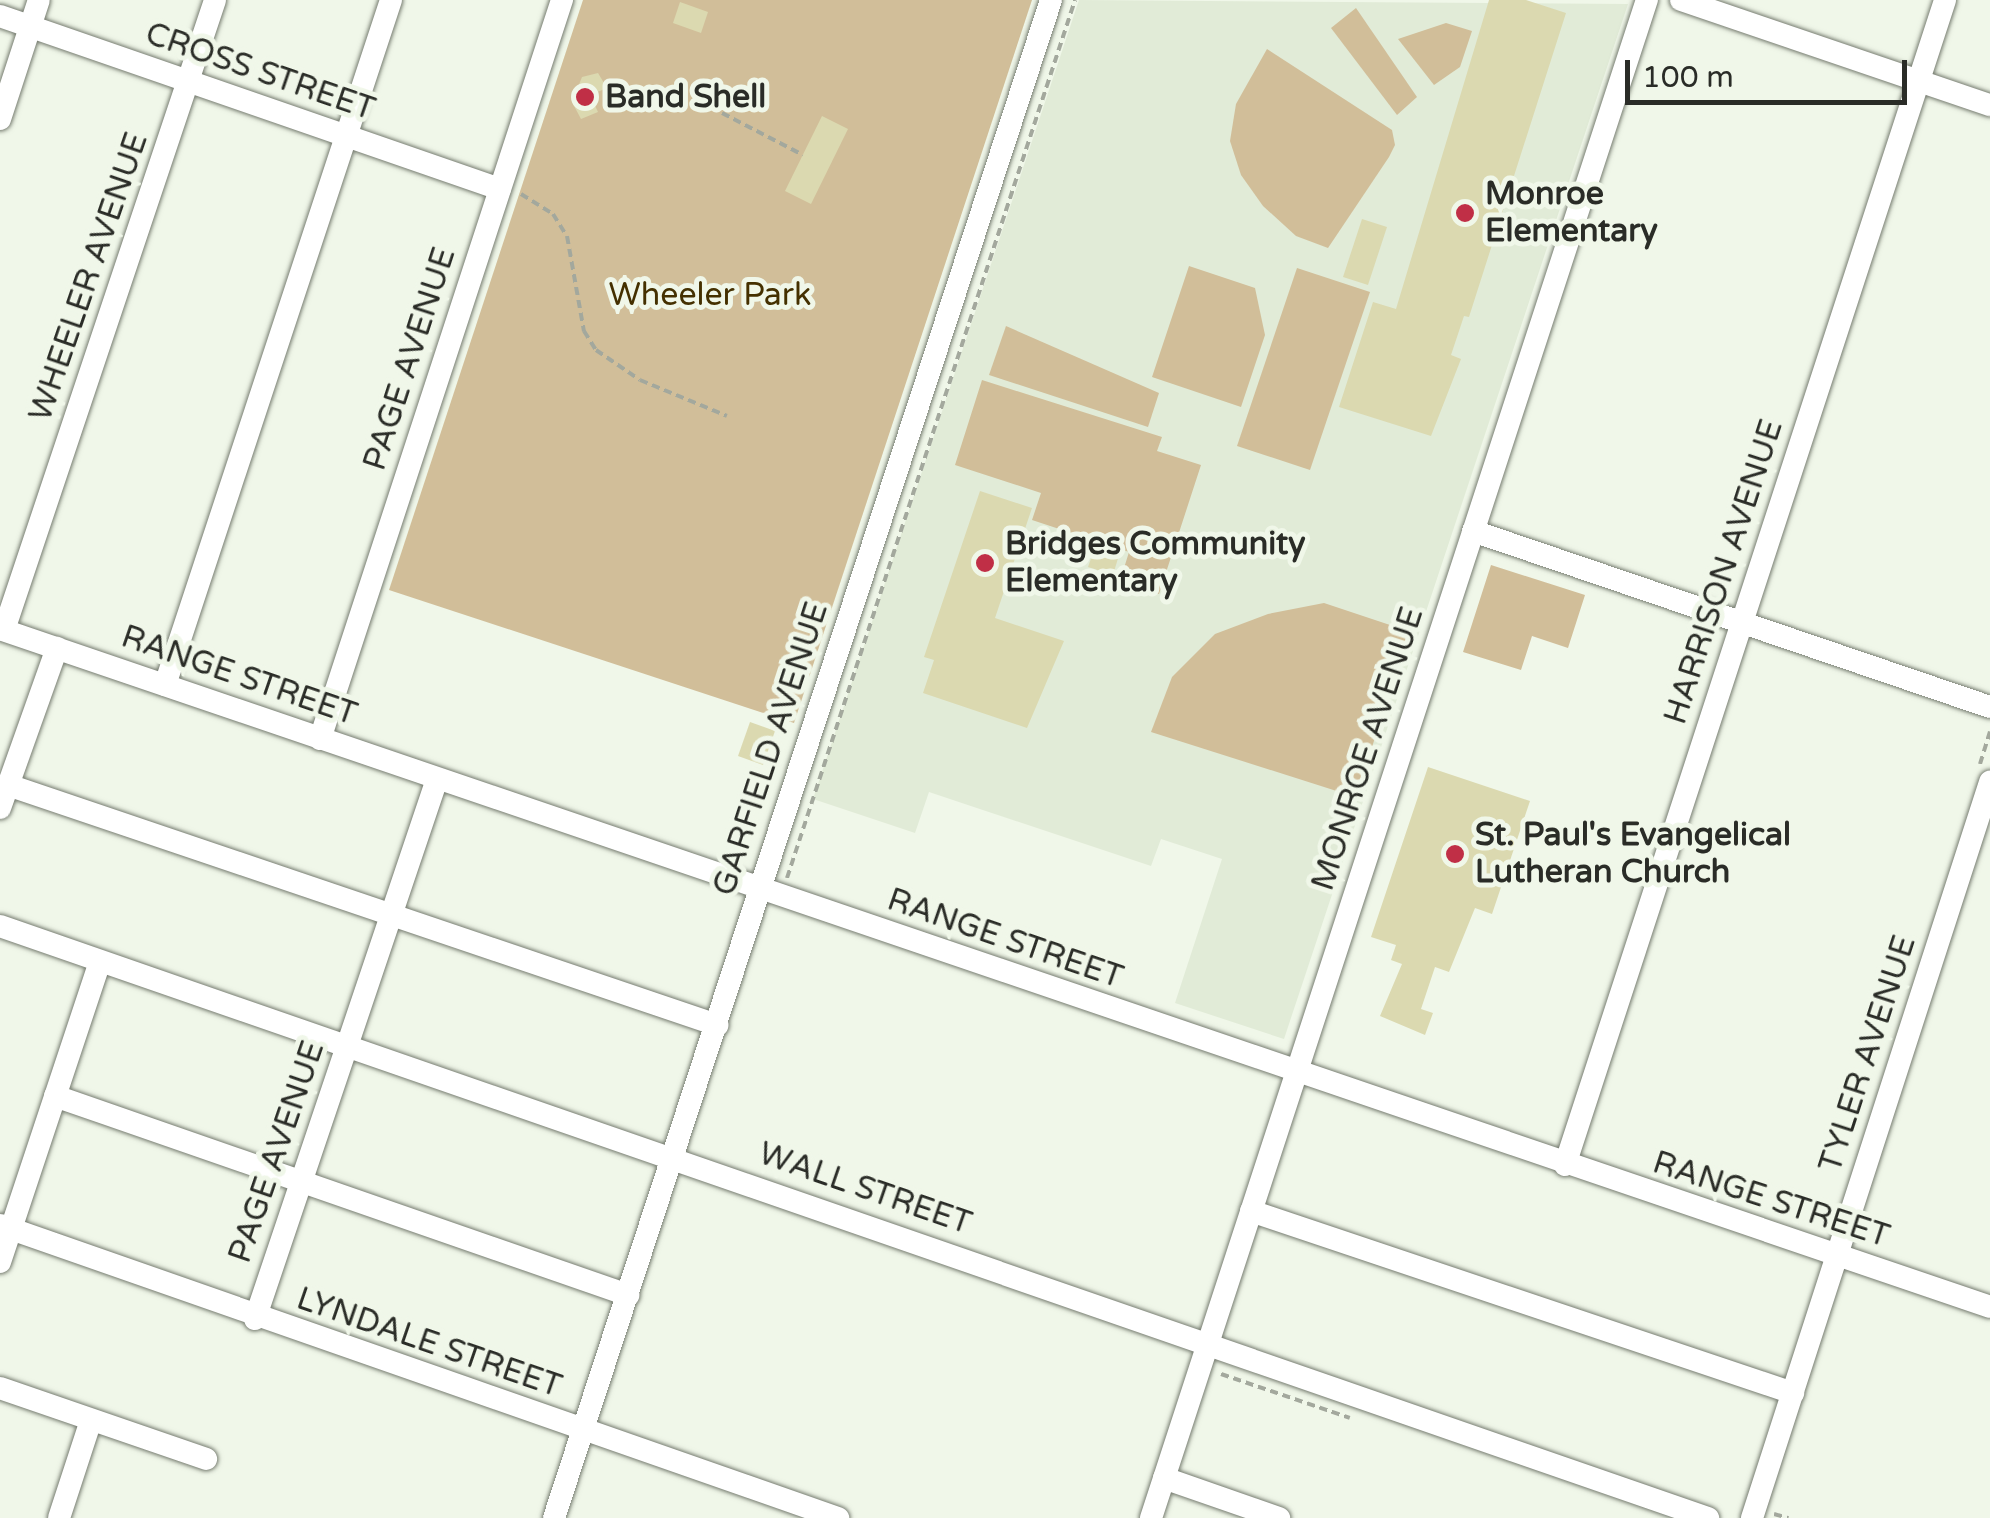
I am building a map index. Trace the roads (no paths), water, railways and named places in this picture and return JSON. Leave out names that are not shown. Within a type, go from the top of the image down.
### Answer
[{"type":"street","points":[[0,119],[39,0]]},
{"type":"street","name":"WHEELER AVENUE","points":[[2,629],[215,0]]},
{"type":"street","points":[[165,685],[390,0]]},
{"type":"street","name":"PAGE AVENUE","points":[[320,740],[511,191],[562,0]]},
{"type":"street","name":"GARFIELD AVENUE","points":[[554,1518],[717,1025],[768,893],[1051,0]]},
{"type":"street","name":"MONROE AVENUE","points":[[1151,1518],[1647,0]]},
{"type":"street","points":[[1681,0],[1990,105]]},
{"type":"street","name":"HARRISON AVENUE","points":[[1565,1165],[1945,0]]},
{"type":"street","name":"CROSS STREET","points":[[0,16],[511,191]]},
{"type":"street","points":[[1473,530],[1990,707]]},
{"type":"street","name":"RANGE STREET","points":[[2,629],[1565,1165],[1990,1306]]},
{"type":"street","points":[[0,808],[56,648]]},
{"type":"street","name":"PAGE AVENUE","points":[[256,1319],[437,779]]},
{"type":"street","name":"TYLER AVENUE","points":[[1752,1518],[1990,782]]},
{"type":"street","points":[[8,785],[717,1025]]},
{"type":"street","name":"WALL STREET","points":[[0,926],[673,1156],[1206,1351],[1708,1518]]},
{"type":"street","points":[[0,1262],[5,1227],[100,962]]},
{"type":"street","points":[[55,1096],[628,1296]]},
{"type":"street","points":[[1251,1210],[1793,1393]]},
{"type":"street","name":"LYNDALE STREET","points":[[5,1227],[256,1319],[838,1518]]},
{"type":"street","points":[[0,1388],[206,1459]]},
{"type":"street","points":[[59,1518],[90,1420]]},
{"type":"street","points":[[1164,1478],[1279,1518]]},
{"type":"place","name":"Band Shell","points":[[585,97]]},
{"type":"place","name":"Monroe Elementary","points":[[1465,213]]},
{"type":"place","name":"Bridges Community Elementary","points":[[985,563]]},
{"type":"place","name":"St. Paul's Evangelical Lutheran Church","points":[[1455,854]]},
{"type":"park label","name":"Wheeler Park","points":[[710,295]]}]
